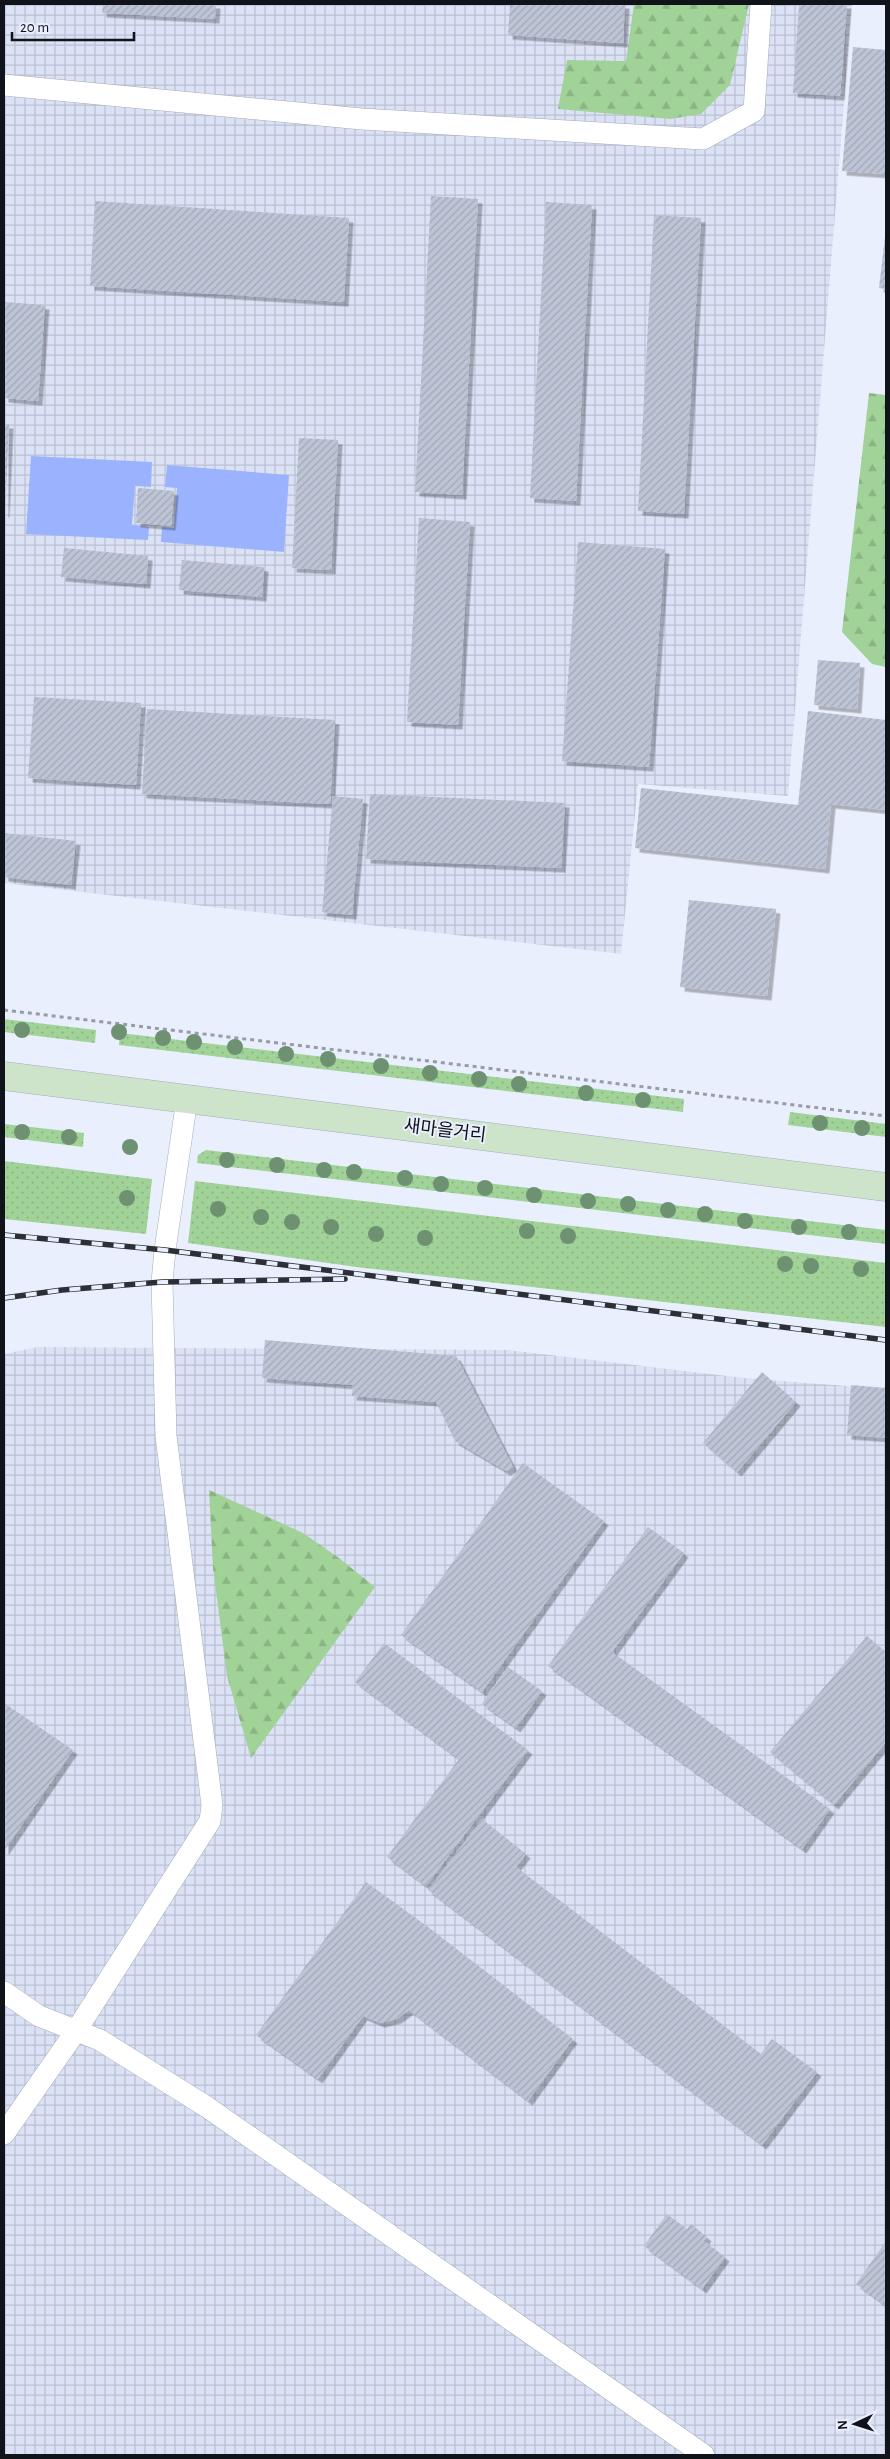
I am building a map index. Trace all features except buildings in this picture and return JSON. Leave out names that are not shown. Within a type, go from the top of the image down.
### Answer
[{"type":"main road","name":"새마을거리","points":[[4,1076],[886,1187]]},
{"type":"lane","points":[[4,84],[362,119],[703,139],[754,111],[762,4]]},
{"type":"lane","points":[[4,2134],[76,2031],[210,1821],[212,1805],[166,1436],[162,1282],[187,1099]]},
{"type":"lane","points":[[4,1992],[39,2016],[100,2040],[208,2107],[704,2455]]},
{"type":"path","points":[[4,1010],[886,1116]]},
{"type":"shaded area","points":[[4,4],[852,4],[788,796],[638,784],[621,954],[4,883]]},
{"type":"shaded area","points":[[38,1347],[507,1350],[744,1378],[886,1389],[886,2455],[4,2455],[4,1354]]},
{"type":"green space","points":[[634,4],[749,4],[730,85],[701,114],[670,119],[558,109],[567,60],[626,61]]},
{"type":"green space","points":[[869,393],[886,395],[886,667],[872,664],[842,632]]},
{"type":"green space","points":[[4,1019],[96,1030],[95,1043],[4,1032]]},
{"type":"green space","points":[[120,1033],[684,1099],[683,1112],[119,1045]]},
{"type":"green space","points":[[790,1112],[886,1124],[886,1137],[788,1125]]},
{"type":"green space","points":[[4,1124],[84,1133],[83,1147],[4,1137]]},
{"type":"green space","points":[[206,1150],[886,1230],[886,1244],[197,1163],[198,1155]]},
{"type":"green space","points":[[4,1161],[152,1179],[146,1234],[4,1219]]},
{"type":"green space","points":[[195,1181],[886,1263],[886,1327],[356,1267],[188,1243]]},
{"type":"green space","points":[[209,1490],[303,1533],[339,1558],[375,1587],[251,1758],[227,1676],[213,1568]]},
{"type":"water","points":[[31,456],[152,462],[151,487],[135,486],[132,525],[149,527],[148,540],[26,534]]},
{"type":"water","points":[[167,465],[289,475],[284,552],[161,542],[162,527],[174,528],[177,488],[165,487]]},
{"type":"railway","points":[[4,1235],[165,1250],[886,1340]]},
{"type":"railway","points":[[4,1298],[62,1290],[162,1282],[345,1279]]}]
